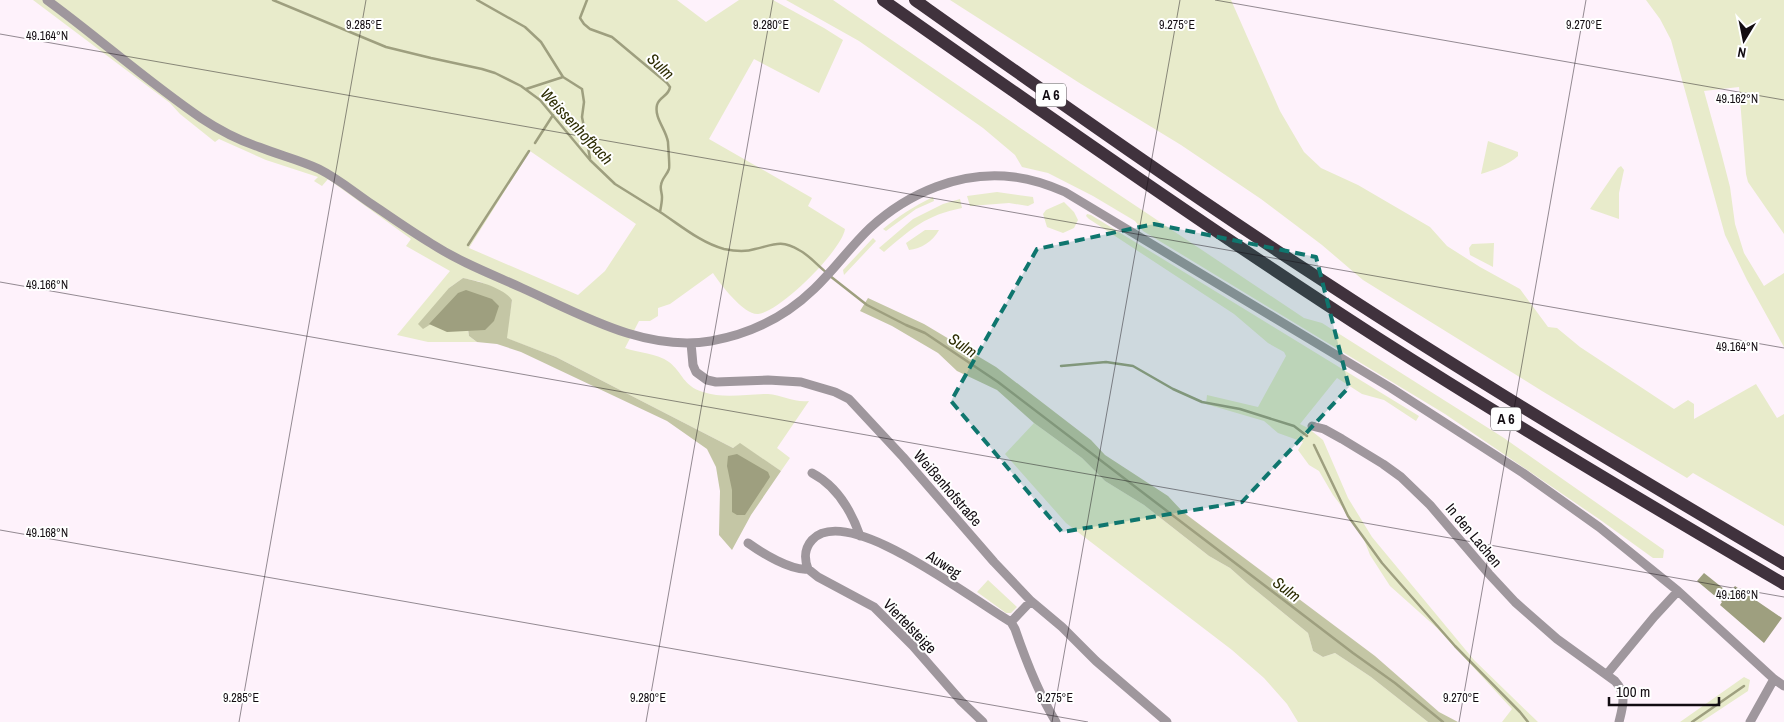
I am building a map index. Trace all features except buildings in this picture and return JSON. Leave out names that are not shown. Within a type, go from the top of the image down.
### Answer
[{"type":"highway","name":"A 6","points":[[883,0],[1156,190],[1317,298],[1506,419],[1784,584]]},
{"type":"highway","name":"A 6","points":[[915,0],[1166,175],[1336,290],[1516,403],[1784,564]]},
{"type":"street","points":[[47,0],[203,119],[237,138],[321,170],[340,181],[414,233],[456,257],[623,332],[656,340],[691,343],[710,341],[739,335],[769,322],[793,307],[823,279],[882,217],[912,197],[936,186],[963,179],[995,176],[1013,177],[1049,185],[1096,209],[1459,431],[1600,527],[1678,591],[1784,686]]},
{"type":"street","name":"Weißenhofstraße","points":[[691,343],[693,365],[696,372],[707,380],[716,382],[768,380],[801,382],[824,388],[849,399],[1031,601],[1062,627],[1096,661],[1167,722]]},
{"type":"street","name":"In den Lachen","points":[[1312,426],[1324,429],[1342,439],[1401,477],[1430,505],[1515,602],[1557,639],[1607,674],[1620,687],[1623,694],[1624,702],[1619,722]]},
{"type":"street","points":[[812,473],[820,477],[846,504],[860,536]]},
{"type":"street","name":"Auweg","points":[[808,568],[805,555],[807,548],[815,537],[828,532],[860,536],[900,552],[1011,622]]},
{"type":"street","name":"Viertelsteige","points":[[748,543],[760,552],[792,566],[803,569],[808,568],[818,577],[874,607],[913,646],[961,701],[983,722]]},
{"type":"street","points":[[1607,674],[1678,591]]},
{"type":"street","points":[[1031,601],[1011,622],[1045,705],[1056,722]]},
{"type":"street","points":[[1752,721],[1774,679]]},
{"type":"highlighted area","points":[[1154,224],[1316,257],[1349,387],[1242,502],[1062,532],[951,401],[1037,249]]},
{"type":"shaded area","points":[[33,0],[677,0],[706,22],[739,0],[773,0],[824,28],[843,40],[819,93],[754,59],[709,139],[812,198],[808,206],[845,229],[841,239],[809,279],[768,311],[758,314],[746,310],[733,298],[713,273],[670,304],[658,308],[658,316],[650,321],[639,321],[625,348],[664,359],[674,366],[687,383],[703,392],[727,396],[768,394],[799,401],[809,401],[777,448],[790,458],[781,471],[740,444],[733,448],[556,357],[506,338],[512,300],[481,282],[463,278],[449,288],[464,298],[469,336],[477,342],[428,342],[397,335],[450,271],[406,246],[411,239],[328,179],[322,186],[314,181],[318,177],[266,160],[219,139],[215,142],[180,114],[170,103]],"holes":[[[530,151],[636,224],[605,271],[578,295],[469,248]]]},
{"type":"shaded area","points":[[786,0],[833,0],[1082,170],[1304,318],[1322,323],[1504,438],[1664,550],[1663,558],[1653,558],[1445,414],[1143,231],[1135,221],[1093,196],[1048,173],[1022,167],[1015,155],[983,128],[859,41]]},
{"type":"shaded area","points":[[950,0],[1231,0],[1280,111],[1304,152],[1321,168],[1358,185],[1430,227],[1447,246],[1520,289],[1548,327],[1557,328],[1580,347],[1674,409],[1688,400],[1694,404],[1694,419],[1756,384],[1777,418],[1784,414],[1784,526],[1693,473],[1687,478],[1363,280],[1322,245],[1261,199],[1181,145]]},
{"type":"shaded area","points":[[1646,0],[1784,0],[1784,234],[1748,182],[1739,87],[1704,91],[1730,187],[1735,224],[1744,253],[1764,286],[1784,273],[1784,347],[1747,280],[1725,235],[1671,40],[1660,19]]},
{"type":"shaded area","points":[[1488,141],[1518,152],[1518,156],[1505,165],[1481,174]]},
{"type":"shaded area","points":[[1621,166],[1624,170],[1619,193],[1619,219],[1590,209]]},
{"type":"shaded area","points":[[997,192],[1033,197],[1034,203],[1028,206],[1009,203],[970,206],[967,196]]},
{"type":"shaded area","points":[[933,197],[934,201],[916,209],[886,231],[883,229],[919,204]]},
{"type":"shaded area","points":[[960,199],[962,208],[938,215],[920,224],[884,252],[879,248],[913,219],[943,204]]},
{"type":"shaded area","points":[[1064,202],[1074,212],[1078,220],[1074,228],[1063,233],[1047,227],[1043,214],[1046,210]]},
{"type":"shaded area","points":[[1087,214],[1419,416],[1416,421],[1384,400],[1362,394],[1337,378],[1300,424],[1323,440],[1348,498],[1372,537],[1474,660],[1538,722],[1502,722],[1512,709],[1437,628],[1390,586],[1370,555],[1361,532],[1333,495],[1319,471],[1309,465],[1298,450],[1303,442],[1278,433],[1264,421],[1206,404],[1207,395],[1258,407],[1286,356],[1284,352],[1268,343],[1234,314],[1089,219],[1086,216]]},
{"type":"shaded area","points":[[925,230],[939,230],[926,244],[909,250],[906,243]]},
{"type":"shaded area","points":[[873,238],[876,241],[844,275],[843,270]]},
{"type":"shaded area","points":[[1494,243],[1493,267],[1470,255],[1469,248],[1472,244]]},
{"type":"shaded area","points":[[463,278],[497,289],[512,300],[507,338],[556,357],[733,448],[740,443],[781,471],[751,515],[732,550],[719,535],[720,491],[716,467],[707,449],[667,421],[521,352],[497,344],[477,342],[469,336],[467,322],[431,324],[423,329],[418,324],[449,288]]},
{"type":"shaded area","points":[[466,290],[492,299],[499,306],[494,321],[485,330],[447,332],[429,324],[458,293]]},
{"type":"shaded area","points":[[868,298],[924,324],[996,367],[1091,440],[1105,455],[1168,496],[1183,512],[1375,656],[1439,712],[1458,722],[1428,722],[1371,677],[1335,653],[1323,657],[1313,651],[1308,633],[1230,568],[1209,556],[1144,505],[1105,481],[1082,458],[1034,423],[997,390],[957,371],[938,353],[892,326],[860,311]]},
{"type":"shaded area","points":[[1034,423],[1082,458],[1105,481],[1144,505],[1209,556],[1230,568],[1308,633],[1313,651],[1323,657],[1335,653],[1371,677],[1428,722],[1298,722],[1287,704],[1264,678],[1232,650],[1066,523],[1005,454]]},
{"type":"shaded area","points":[[737,454],[768,472],[770,477],[745,515],[737,515],[732,512],[732,490],[727,466],[728,456]]},
{"type":"shaded area","points":[[1704,573],[1729,593],[1735,586],[1782,618],[1764,643],[1720,605],[1722,602],[1697,581]]},
{"type":"shaded area","points":[[988,580],[1017,607],[1011,613],[1006,613],[977,592]]},
{"type":"shaded area","points":[[1744,677],[1750,680],[1748,691],[1701,722],[1680,722]]},
{"type":"waterway","name":"Weissenhofbach","points":[[273,0],[386,47],[482,69],[495,73],[521,86],[540,100],[590,160],[615,184],[660,212]]},
{"type":"waterway","points":[[477,0],[525,27],[541,42],[563,77],[582,89],[584,102],[582,117],[590,158]]},
{"type":"waterway","name":"Sulm","points":[[587,0],[580,18],[584,24],[590,29],[612,37],[670,87],[657,105],[657,114],[668,142],[669,164],[669,169],[661,185],[662,199],[660,212],[707,243],[715,246],[728,250],[744,251],[777,244],[787,245],[803,252],[826,272]]},
{"type":"waterway","points":[[526,89],[563,77]]},
{"type":"waterway","points":[[535,143],[553,115]]},
{"type":"waterway","points":[[468,245],[529,151]]},
{"type":"waterway","name":"Sulm","points":[[830,276],[867,305],[925,333],[998,382],[1395,683],[1443,722]]},
{"type":"waterway","points":[[1061,366],[1106,362],[1133,366],[1173,389],[1202,402],[1240,409],[1294,426],[1307,436]]},
{"type":"waterway","points":[[1314,445],[1348,516],[1382,563],[1455,646],[1528,722]]},
{"type":"waterway","points":[[1692,722],[1744,686]]}]
